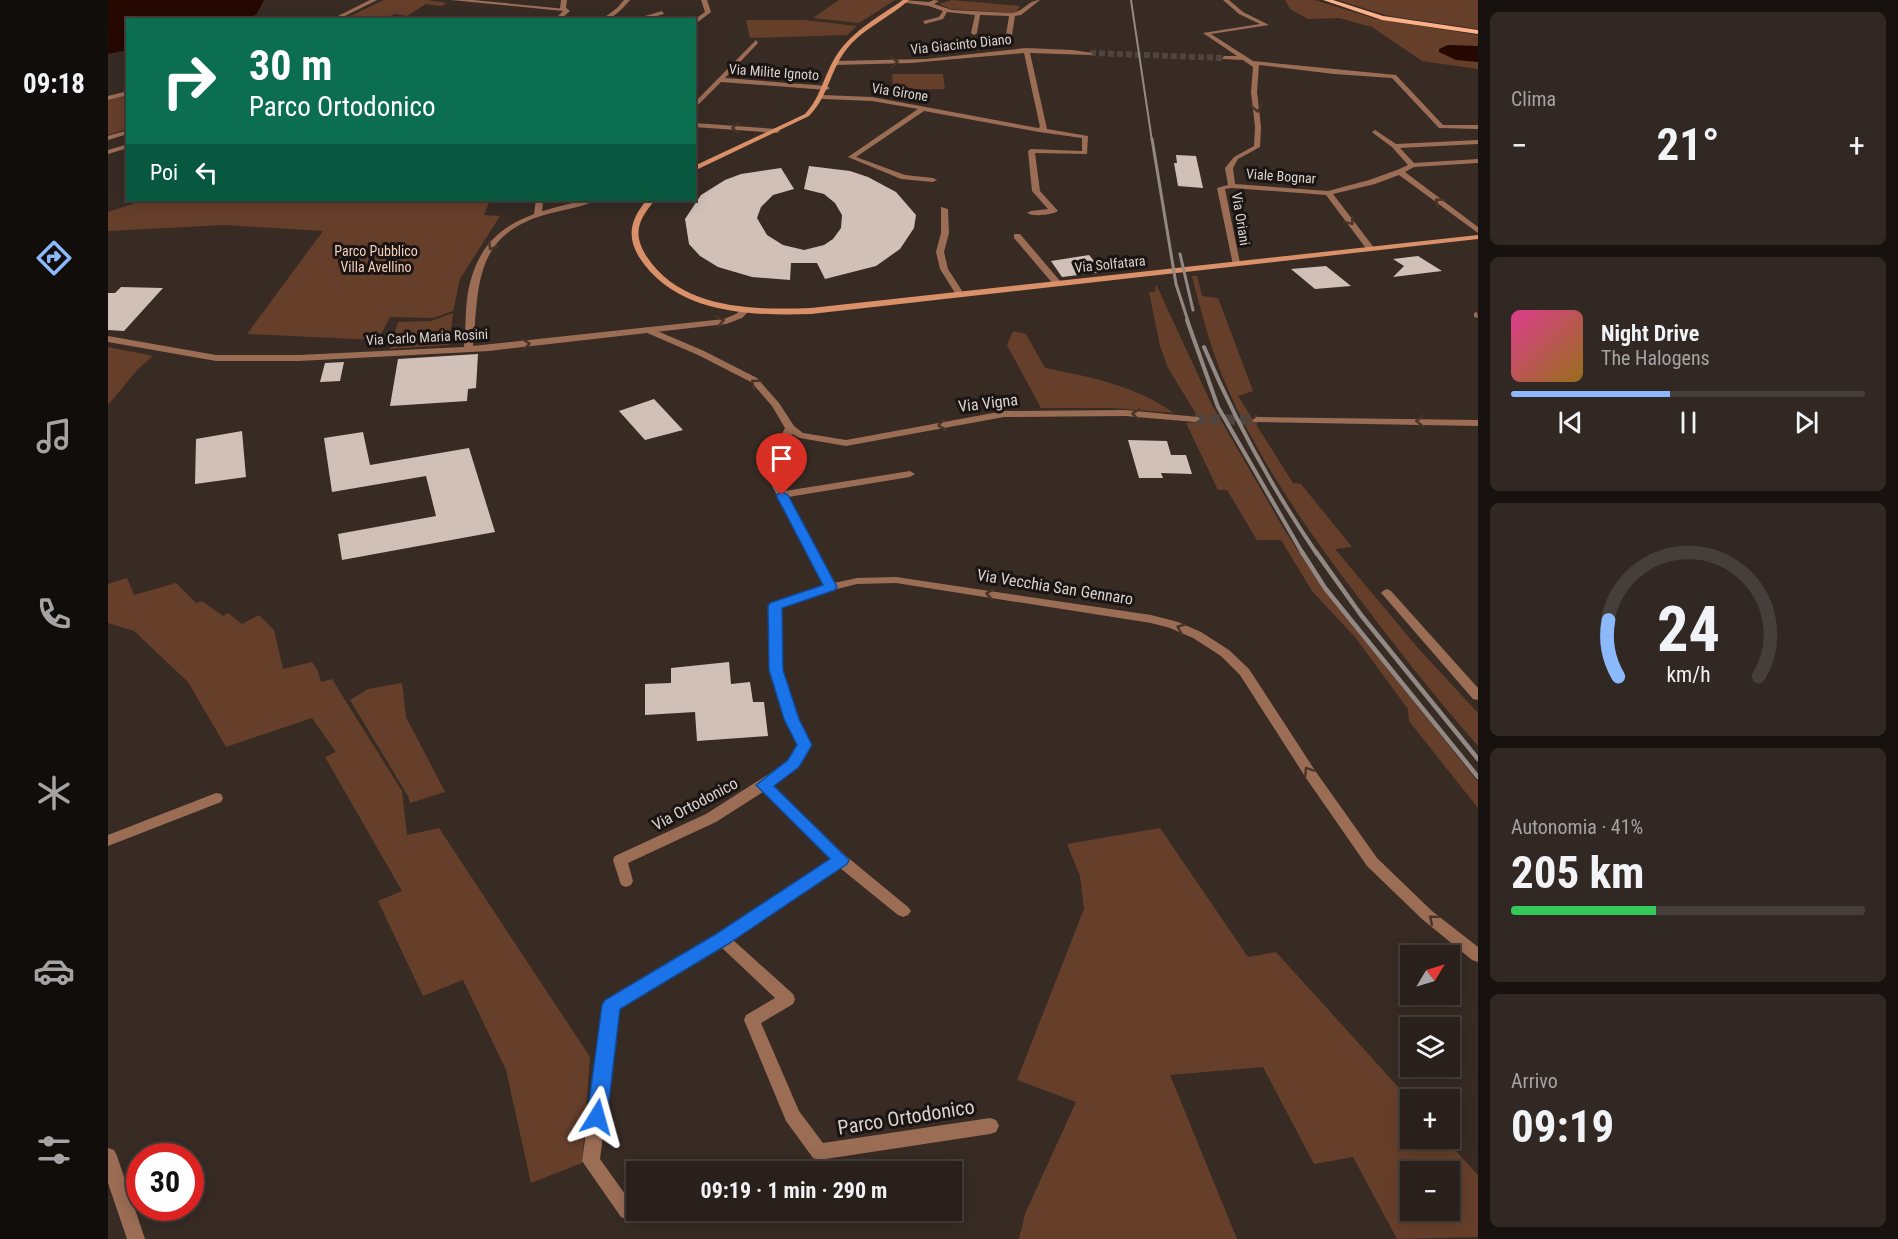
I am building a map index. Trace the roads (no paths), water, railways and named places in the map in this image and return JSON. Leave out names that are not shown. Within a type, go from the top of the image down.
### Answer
[{"type":"main road","points":[[1326,0],[1382,18],[1478,33]]},
{"type":"main road","points":[[696,169],[807,115],[823,97],[841,52],[855,38],[904,1]]},
{"type":"main road","name":"Via Solfatara","points":[[650,201],[638,216],[633,229],[634,241],[651,272],[669,286],[692,297],[745,311],[777,313],[1478,237]]},
{"type":"street","points":[[336,18],[374,0]]},
{"type":"street","points":[[454,0],[567,11],[558,18]]},
{"type":"street","points":[[550,18],[563,9],[564,0]]},
{"type":"street","points":[[696,21],[708,12],[704,0]]},
{"type":"street","points":[[930,4],[938,0]]},
{"type":"street","points":[[904,1],[930,4],[945,11],[1012,15],[1019,14],[1036,0]]},
{"type":"street","points":[[1226,0],[1241,14],[1266,25],[1206,33],[1243,58],[1254,63],[1394,76],[1441,127],[1475,126],[1478,128]]},
{"type":"street","points":[[606,18],[627,3]]},
{"type":"street","points":[[925,22],[941,18],[945,11]]},
{"type":"street","points":[[641,18],[662,13]]},
{"type":"street","points":[[974,33],[978,14]]},
{"type":"street","points":[[1009,35],[1012,15]]},
{"type":"street","points":[[696,105],[756,42]]},
{"type":"street","points":[[1026,50],[1044,128],[1039,130]]},
{"type":"street","name":"Via Giacinto Diano","points":[[835,63],[875,64],[955,59],[1026,50],[1090,52]]},
{"type":"street","points":[[1224,58],[1243,58]]},
{"type":"street","points":[[1232,186],[1228,168],[1236,158],[1257,147],[1259,139],[1254,93],[1256,79],[1254,63]]},
{"type":"street","name":"Via Milite Ignoto","points":[[720,80],[826,88]]},
{"type":"street","points":[[108,98],[126,94]]},
{"type":"street","name":"Via Girone","points":[[823,97],[872,99],[1039,130],[1085,136],[1085,153],[1031,151],[1036,191],[1054,211],[1031,213]]},
{"type":"street","points":[[924,108],[851,157],[904,177],[933,180]]},
{"type":"street","points":[[696,125],[777,131]]},
{"type":"street","points":[[1375,132],[1394,146],[1412,165]]},
{"type":"street","points":[[108,138],[126,133]]},
{"type":"street","points":[[1394,146],[1478,142]]},
{"type":"street","points":[[1455,143],[1462,149]]},
{"type":"street","points":[[108,152],[126,147]]},
{"type":"street","points":[[1470,154],[1478,161]]},
{"type":"street","name":"Viale Bognar","points":[[1232,186],[1328,193],[1372,182],[1412,165],[1478,161]]},
{"type":"street","points":[[1400,172],[1478,231]]},
{"type":"street","name":"Via Oriani","points":[[1232,186],[1221,188],[1236,264]]},
{"type":"street","name":"Viale Bognar","points":[[1328,193],[1371,249]]},
{"type":"street","points":[[538,214],[539,201]]},
{"type":"street","points":[[468,349],[474,285],[482,262],[500,232],[511,224],[538,214],[588,201]]},
{"type":"street","points":[[944,209],[945,233],[940,252],[944,269],[960,294]]},
{"type":"street","points":[[1017,236],[1057,283]]},
{"type":"street","name":"Via Carlo Maria Rosini","points":[[108,339],[216,358],[248,360],[468,349],[726,321],[745,311]]},
{"type":"street","points":[[648,330],[701,353],[754,380],[776,405],[790,429],[773,461],[773,478],[830,587]]},
{"type":"street","name":"Via Vigna","points":[[790,429],[800,435],[846,443],[1004,414],[1125,413],[1194,419]]},
{"type":"street","points":[[1257,420],[1478,423]]},
{"type":"street","points":[[782,495],[910,474]]},
{"type":"street","name":"Via Vecchia San Gennaro","points":[[830,587],[857,581],[896,580],[1151,619],[1174,625],[1197,635],[1224,653],[1245,672],[1311,775],[1372,862],[1427,915],[1478,956]]},
{"type":"street","name":"Via Ortodonico","points":[[626,881],[620,860],[711,818],[794,764],[804,745],[792,719],[776,670],[775,606],[830,587]]},
{"type":"street","points":[[1387,592],[1478,696]]},
{"type":"street","points":[[764,785],[841,860],[903,911]]},
{"type":"street","points":[[108,841],[216,798]]},
{"type":"street","points":[[626,1208],[591,1161],[612,1005],[722,939],[841,860]]},
{"type":"street","name":"Parco Ortodonico","points":[[722,939],[787,999],[752,1020],[792,1116],[819,1152],[990,1126]]},
{"type":"street","points":[[108,1156],[136,1239]]},
{"type":"tunnel","points":[[1090,53],[1224,58]]},
{"type":"tunnel","points":[[1195,419],[1257,420]]},
{"type":"railway","points":[[1131,0],[1152,141]]},
{"type":"railway","points":[[1152,139],[1176,284],[1188,321]]},
{"type":"railway","points":[[1180,254],[1193,310]]},
{"type":"railway","points":[[1187,320],[1218,407],[1303,554]]},
{"type":"railway","points":[[1204,347],[1255,454],[1317,554]]},
{"type":"railway","points":[[1302,552],[1325,588],[1478,777]]},
{"type":"railway","points":[[1316,552],[1361,615],[1478,759]]},
{"type":"park label","name":"Parco Pubblico Villa Avellino","points":[[376,260]]}]
